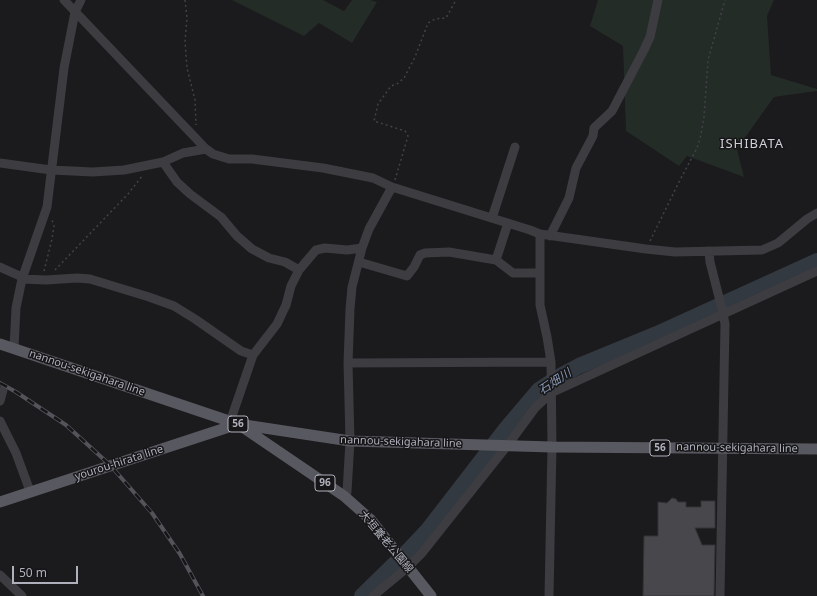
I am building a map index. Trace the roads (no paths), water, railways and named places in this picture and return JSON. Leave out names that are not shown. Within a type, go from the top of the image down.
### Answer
[{"type":"main road","name":"nannou-sekigahara line","points":[[0,344],[234,423],[350,441],[552,447],[817,449]]},
{"type":"main road","name":"yourou-hirata line","points":[[0,502],[234,423]]},
{"type":"main road","name":"大垣養老公園線","points":[[234,423],[344,496],[370,519],[431,596]]},
{"type":"street","points":[[64,0],[206,149],[212,154],[229,159],[252,159],[323,168],[373,178],[392,187],[540,234],[675,252],[762,250],[778,242],[817,213]]},
{"type":"street","points":[[14,348],[16,308],[22,278],[47,207],[50,170],[64,68],[75,12],[82,0]]},
{"type":"street","points":[[550,236],[569,198],[576,168],[593,136],[594,128],[612,111],[650,37],[658,0]]},
{"type":"street","points":[[492,218],[515,147]]},
{"type":"street","points":[[0,162],[50,170],[93,172],[124,170],[146,166],[163,162],[183,153],[206,149]]},
{"type":"street","points":[[163,162],[178,182],[190,194],[221,217],[237,236],[252,249],[269,258],[285,262],[299,270]]},
{"type":"street","points":[[344,496],[347,492],[350,441],[348,363],[352,287],[362,248],[369,229],[392,187]]},
{"type":"street","points":[[496,260],[508,224]]},
{"type":"street","points":[[540,234],[540,305],[551,362],[552,447],[549,596]]},
{"type":"street","points":[[234,423],[253,355],[277,324],[286,305],[291,286],[299,270],[316,250],[325,248],[347,250],[362,248]]},
{"type":"street","points":[[359,262],[407,276],[414,267],[420,255],[425,253],[449,252],[496,260],[513,273],[539,273]]},
{"type":"street","points":[[709,252],[725,324],[720,596]]},
{"type":"street","points":[[0,267],[22,278],[45,280],[77,278],[90,279],[149,297],[174,306],[196,319],[241,351],[253,355]]},
{"type":"street","points":[[373,596],[404,563],[422,553],[535,408],[551,390],[723,311],[817,270]]},
{"type":"street","points":[[348,363],[551,362]]},
{"type":"street","points":[[0,401],[3,390]]},
{"type":"street","points":[[1,423],[16,453],[30,491]]},
{"type":"street","points":[[0,575],[22,596]]},
{"type":"waterway","name":"石畑川","points":[[362,596],[428,530],[506,429],[539,390],[579,366],[657,334],[817,261]]},
{"type":"railway","points":[[0,383],[66,425],[110,465],[152,513],[180,554],[203,596]]},
{"type":"district","name":"ISHIBATA","points":[[752,144]]}]
